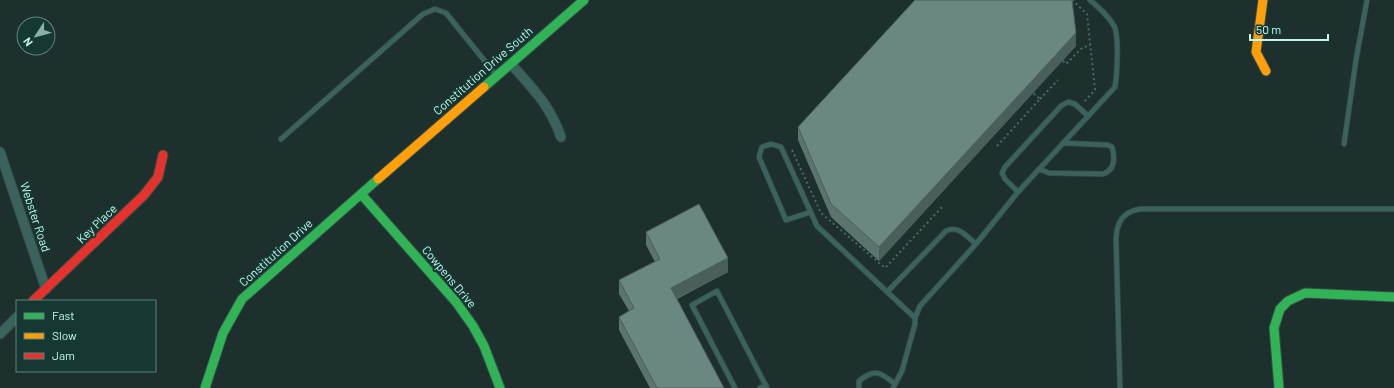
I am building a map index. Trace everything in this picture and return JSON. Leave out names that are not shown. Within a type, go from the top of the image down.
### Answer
[{"type":"street","name":"Constitution Drive South","points":[[398,161],[584,0]]},
{"type":"street","points":[[1263,0],[1256,52],[1266,71]]},
{"type":"street","points":[[511,64],[542,99],[554,117],[561,137]]},
{"type":"street","name":"Webster Road","points":[[0,152],[46,289]]},
{"type":"street","name":"Key Place","points":[[34,300],[144,195],[158,177],[163,155]]},
{"type":"street","name":"Constitution Drive","points":[[206,388],[214,358],[225,329],[240,302],[262,280],[398,161]]},
{"type":"street","name":"Cowpens Drive","points":[[361,194],[456,302],[473,326],[484,346],[500,388]]},
{"type":"street","points":[[1279,388],[1274,328],[1275,318],[1280,308],[1287,301],[1295,296],[1305,293],[1394,297]]},
{"type":"street","points":[[0,334],[16,318]]},
{"type":"lane","points":[[859,388],[859,381],[869,373],[882,373],[894,386],[902,371],[916,324],[915,318],[920,306],[976,244],[1018,192],[1115,87],[1118,72],[1115,29],[1104,13],[1090,0]]},
{"type":"lane","points":[[1344,144],[1356,60],[1367,0]]},
{"type":"lane","points":[[281,139],[423,14],[435,9],[446,13],[497,76]]},
{"type":"lane","points":[[1018,192],[1005,180],[1002,173],[1005,167],[1061,106],[1068,102],[1079,108],[1088,116]]},
{"type":"lane","points":[[1039,169],[1050,173],[1103,174],[1109,172],[1113,167],[1114,153],[1112,147],[1108,145],[1063,143]]},
{"type":"lane","points":[[810,212],[786,220],[759,156],[762,148],[771,144],[781,147],[817,226],[915,318]]},
{"type":"lane","points":[[1120,388],[1116,238],[1117,228],[1124,215],[1131,210],[1394,209]]},
{"type":"lane","points":[[887,292],[946,231],[953,228],[960,230],[976,244]]},
{"type":"lane","points":[[736,388],[692,305],[718,291],[767,386],[760,388]]},
{"type":"path","points":[[1072,0],[1087,14],[1094,90],[1079,108]]},
{"type":"path","points":[[1063,61],[1066,64],[1082,47],[1090,46]]},
{"type":"path","points":[[998,146],[1058,80]]},
{"type":"path","points":[[1033,93],[1040,99]]},
{"type":"path","points":[[792,150],[821,212],[885,268],[943,206]]},
{"type":"building","points":[[915,0],[1072,0],[1076,33],[879,247],[831,204],[798,127]]},
{"type":"building","points":[[699,204],[728,258],[671,288],[724,388],[657,388],[619,317],[634,308],[619,280],[660,259],[646,232]]},
{"type":"traffic: fast","points":[[484,87],[584,0]]},
{"type":"traffic: fast","points":[[205,388],[223,333],[242,299],[378,179]]},
{"type":"traffic: fast","points":[[361,194],[456,302],[473,326],[484,346],[500,388]]},
{"type":"traffic: fast","points":[[1279,388],[1274,328],[1280,309],[1288,301],[1305,293],[1394,297]]},
{"type":"traffic: slow","points":[[1263,0],[1256,52],[1266,71]]},
{"type":"traffic: slow","points":[[378,179],[484,87]]},
{"type":"traffic: jam","points":[[34,300],[144,195],[158,177],[163,155]]}]
